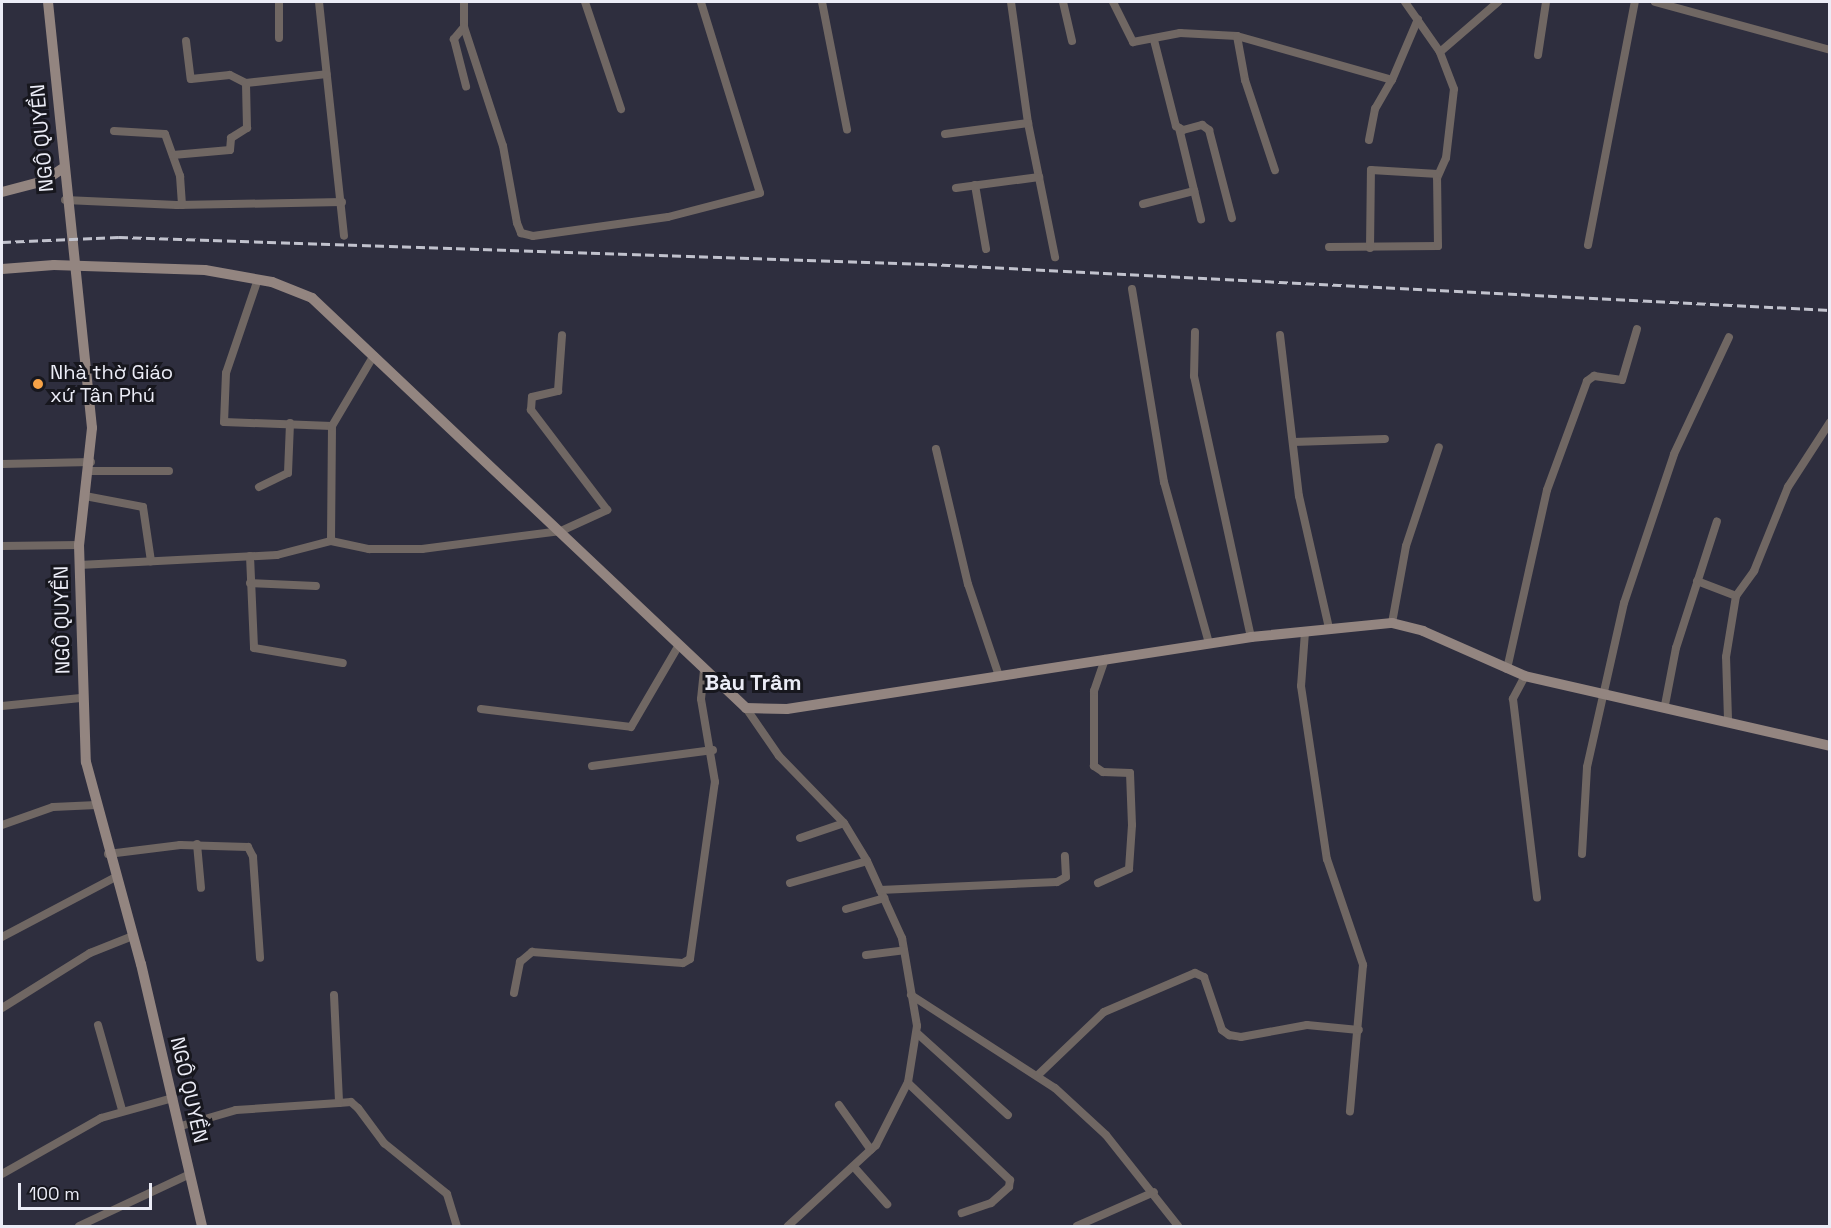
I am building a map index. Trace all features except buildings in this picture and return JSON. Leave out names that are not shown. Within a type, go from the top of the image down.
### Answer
[{"type":"street","name":"NGÔ QUYỀN","points":[[48,2],[65,200],[78,265],[91,467],[79,545],[81,698],[86,762],[108,854],[132,936],[181,1126],[188,1175],[202,1227]]},
{"type":"street","points":[[279,2],[279,38]]},
{"type":"street","points":[[319,2],[344,236]]},
{"type":"street","points":[[464,2],[464,27],[502,146],[517,223],[524,235],[532,236],[668,217],[760,193],[701,2]]},
{"type":"street","points":[[585,2],[621,109]]},
{"type":"street","points":[[822,2],[847,130]]},
{"type":"street","points":[[1011,2],[1028,123],[1055,257]]},
{"type":"street","points":[[1064,2],[1072,41]]},
{"type":"street","points":[[1113,2],[1128,39],[1154,40],[1180,33],[1237,36],[1392,80]]},
{"type":"street","points":[[1329,247],[1437,248],[1438,174],[1446,158],[1455,98],[1440,52],[1405,2]]},
{"type":"street","points":[[1440,52],[1498,2]]},
{"type":"street","points":[[1538,55],[1546,2]]},
{"type":"street","points":[[1588,245],[1635,2]]},
{"type":"street","points":[[1655,2],[1830,50]]},
{"type":"street","points":[[1369,140],[1375,109],[1392,80],[1418,19]]},
{"type":"street","points":[[464,27],[454,39],[466,86]]},
{"type":"street","points":[[1237,36],[1245,80],[1275,170]]},
{"type":"street","points":[[186,40],[191,79],[230,75],[246,83],[327,74]]},
{"type":"street","points":[[1154,40],[1179,128],[1201,219]]},
{"type":"street","points":[[173,155],[230,150],[231,138],[247,128],[246,83]]},
{"type":"street","points":[[945,134],[1028,123]]},
{"type":"street","points":[[1179,128],[1202,125],[1209,130],[1232,218]]},
{"type":"street","points":[[114,131],[165,134],[173,155],[182,205]]},
{"type":"street","points":[[2,192],[44,181],[62,169]]},
{"type":"street","points":[[1370,248],[1371,170],[1438,174]]},
{"type":"street","points":[[956,188],[1039,177]]},
{"type":"street","points":[[975,185],[986,249]]},
{"type":"street","points":[[1143,204],[1194,191]]},
{"type":"street","points":[[65,200],[182,205],[342,202]]},
{"type":"street","points":[[2,269],[78,265],[198,270],[258,279],[312,298],[561,531],[704,671],[746,708],[779,756],[844,823],[867,861],[904,950],[918,1034],[908,1083],[891,1122],[871,1150],[788,1227]]},
{"type":"street","points":[[258,279],[226,373],[222,416],[230,424],[290,423],[332,426]]},
{"type":"street","points":[[1132,289],[1164,482],[1209,643]]},
{"type":"street","points":[[1507,669],[1547,490],[1587,381],[1594,376],[1622,380],[1637,329]]},
{"type":"street","points":[[1195,332],[1194,376],[1251,637]]},
{"type":"street","points":[[1280,334],[1299,496],[1329,628]]},
{"type":"street","points":[[79,565],[250,556],[331,541],[369,549],[422,549],[561,531],[607,510],[531,410],[532,397],[558,391],[562,335]]},
{"type":"street","points":[[1582,854],[1587,767],[1624,603],[1674,454],[1729,338]]},
{"type":"street","points":[[331,541],[332,426],[374,355]]},
{"type":"street","points":[[1728,719],[1726,657],[1737,596],[1754,571],[1788,487],[1830,422]]},
{"type":"street","points":[[259,487],[288,473],[290,423]]},
{"type":"street","points":[[1293,442],[1385,439]]},
{"type":"street","points":[[1392,623],[1406,546],[1439,447]]},
{"type":"street","points":[[936,449],[968,584],[998,674]]},
{"type":"street","points":[[2,464],[169,471]]},
{"type":"street","points":[[85,496],[143,507],[152,561]]},
{"type":"street","points":[[1665,705],[1676,648],[1717,521]]},
{"type":"street","points":[[2,546],[79,545]]},
{"type":"street","points":[[250,556],[254,648],[343,663]]},
{"type":"street","points":[[1697,580],[1737,596]]},
{"type":"street","points":[[250,583],[316,586]]},
{"type":"street","points":[[746,708],[787,709],[998,674],[1251,637],[1392,623],[1423,631],[1525,676],[1728,719],[1830,746]]},
{"type":"street","points":[[1305,632],[1301,686],[1327,859],[1363,965],[1350,1111]]},
{"type":"street","points":[[481,709],[631,727],[679,645]]},
{"type":"street","points":[[1098,883],[1129,869],[1132,825],[1130,773],[1103,772],[1094,766],[1094,691],[1105,659]]},
{"type":"street","points":[[514,993],[520,962],[532,952],[683,963],[690,959],[714,799],[713,750],[701,699],[704,671]]},
{"type":"street","points":[[1525,676],[1513,699],[1537,898]]},
{"type":"street","points":[[2,706],[81,698]]},
{"type":"street","points":[[592,766],[713,750]]},
{"type":"street","points":[[2,825],[53,807],[97,805]]},
{"type":"street","points":[[800,837],[844,823]]},
{"type":"street","points":[[108,854],[197,844],[244,845],[251,850],[260,958]]},
{"type":"street","points":[[197,844],[201,888]]},
{"type":"street","points":[[846,909],[882,894],[1057,882],[1066,877],[1065,856]]},
{"type":"street","points":[[790,883],[867,861]]},
{"type":"street","points":[[2,938],[116,877]]},
{"type":"street","points":[[2,1008],[90,953],[132,936]]},
{"type":"street","points":[[866,955],[904,950]]},
{"type":"street","points":[[1038,1075],[1104,1012],[1195,973],[1204,976],[1222,1030],[1229,1035],[1241,1037],[1296,1025],[1359,1030]]},
{"type":"street","points":[[334,995],[339,1103]]},
{"type":"street","points":[[911,995],[1038,1075],[1106,1136],[1154,1192],[1178,1227]]},
{"type":"street","points":[[98,1025],[122,1110]]},
{"type":"street","points":[[918,1034],[1008,1115]]},
{"type":"street","points":[[908,1083],[1010,1180],[1009,1187],[991,1203],[962,1213]]},
{"type":"street","points":[[2,1174],[122,1110],[173,1098]]},
{"type":"street","points":[[181,1126],[236,1110],[351,1102],[384,1143],[447,1194],[457,1227]]},
{"type":"street","points":[[839,1105],[871,1150]]},
{"type":"street","points":[[854,1167],[887,1204]]},
{"type":"street","points":[[79,1227],[188,1175]]},
{"type":"street","points":[[1077,1227],[1154,1192]]},
{"type":"railway","points":[[2,242],[119,237],[928,264],[1830,310]]},
{"type":"place","name":"Nhà thờ Giáo xứ Tân Phú","points":[[38,384]]},
{"type":"district","name":"Bàu Trâm","points":[[753,683]]}]
